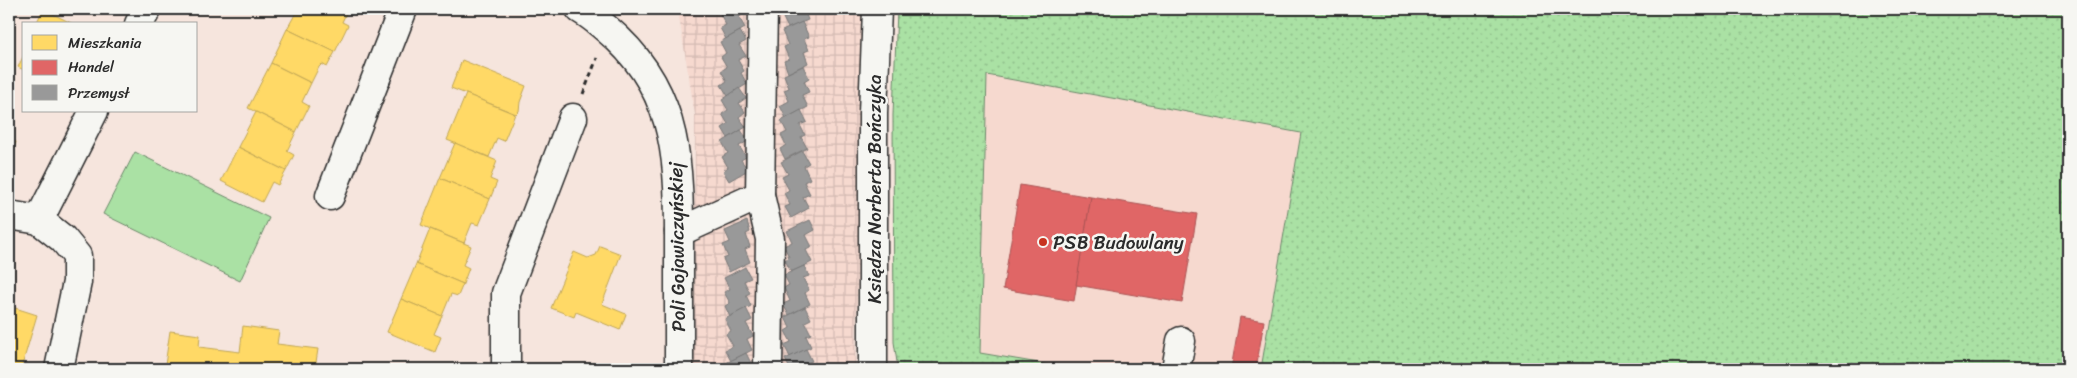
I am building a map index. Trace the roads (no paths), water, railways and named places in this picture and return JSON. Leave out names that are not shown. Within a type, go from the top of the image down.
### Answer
[{"type":"street","points":[[140,22],[147,9]]},
{"type":"street","points":[[330,196],[403,9]]},
{"type":"street","name":"Poli Gojawiczyńskiej","points":[[580,9],[607,28],[628,49],[647,73],[671,127],[678,178],[679,369]]},
{"type":"street","points":[[763,9],[760,195],[770,238],[768,369]]},
{"type":"street","name":"Księdza Norberta Bończyka","points":[[873,369],[873,113],[877,9]]},
{"type":"street","points":[[39,220],[93,112]]},
{"type":"street","points":[[506,369],[506,293],[574,118]]},
{"type":"street","points":[[679,232],[760,195]]},
{"type":"street","points":[[9,215],[39,220],[63,239],[77,256],[77,282],[59,369]]},
{"type":"street","points":[[1176,369],[1181,341]]},
{"type":"place","name":"PSB Budowlany","points":[[1043,242]]}]
